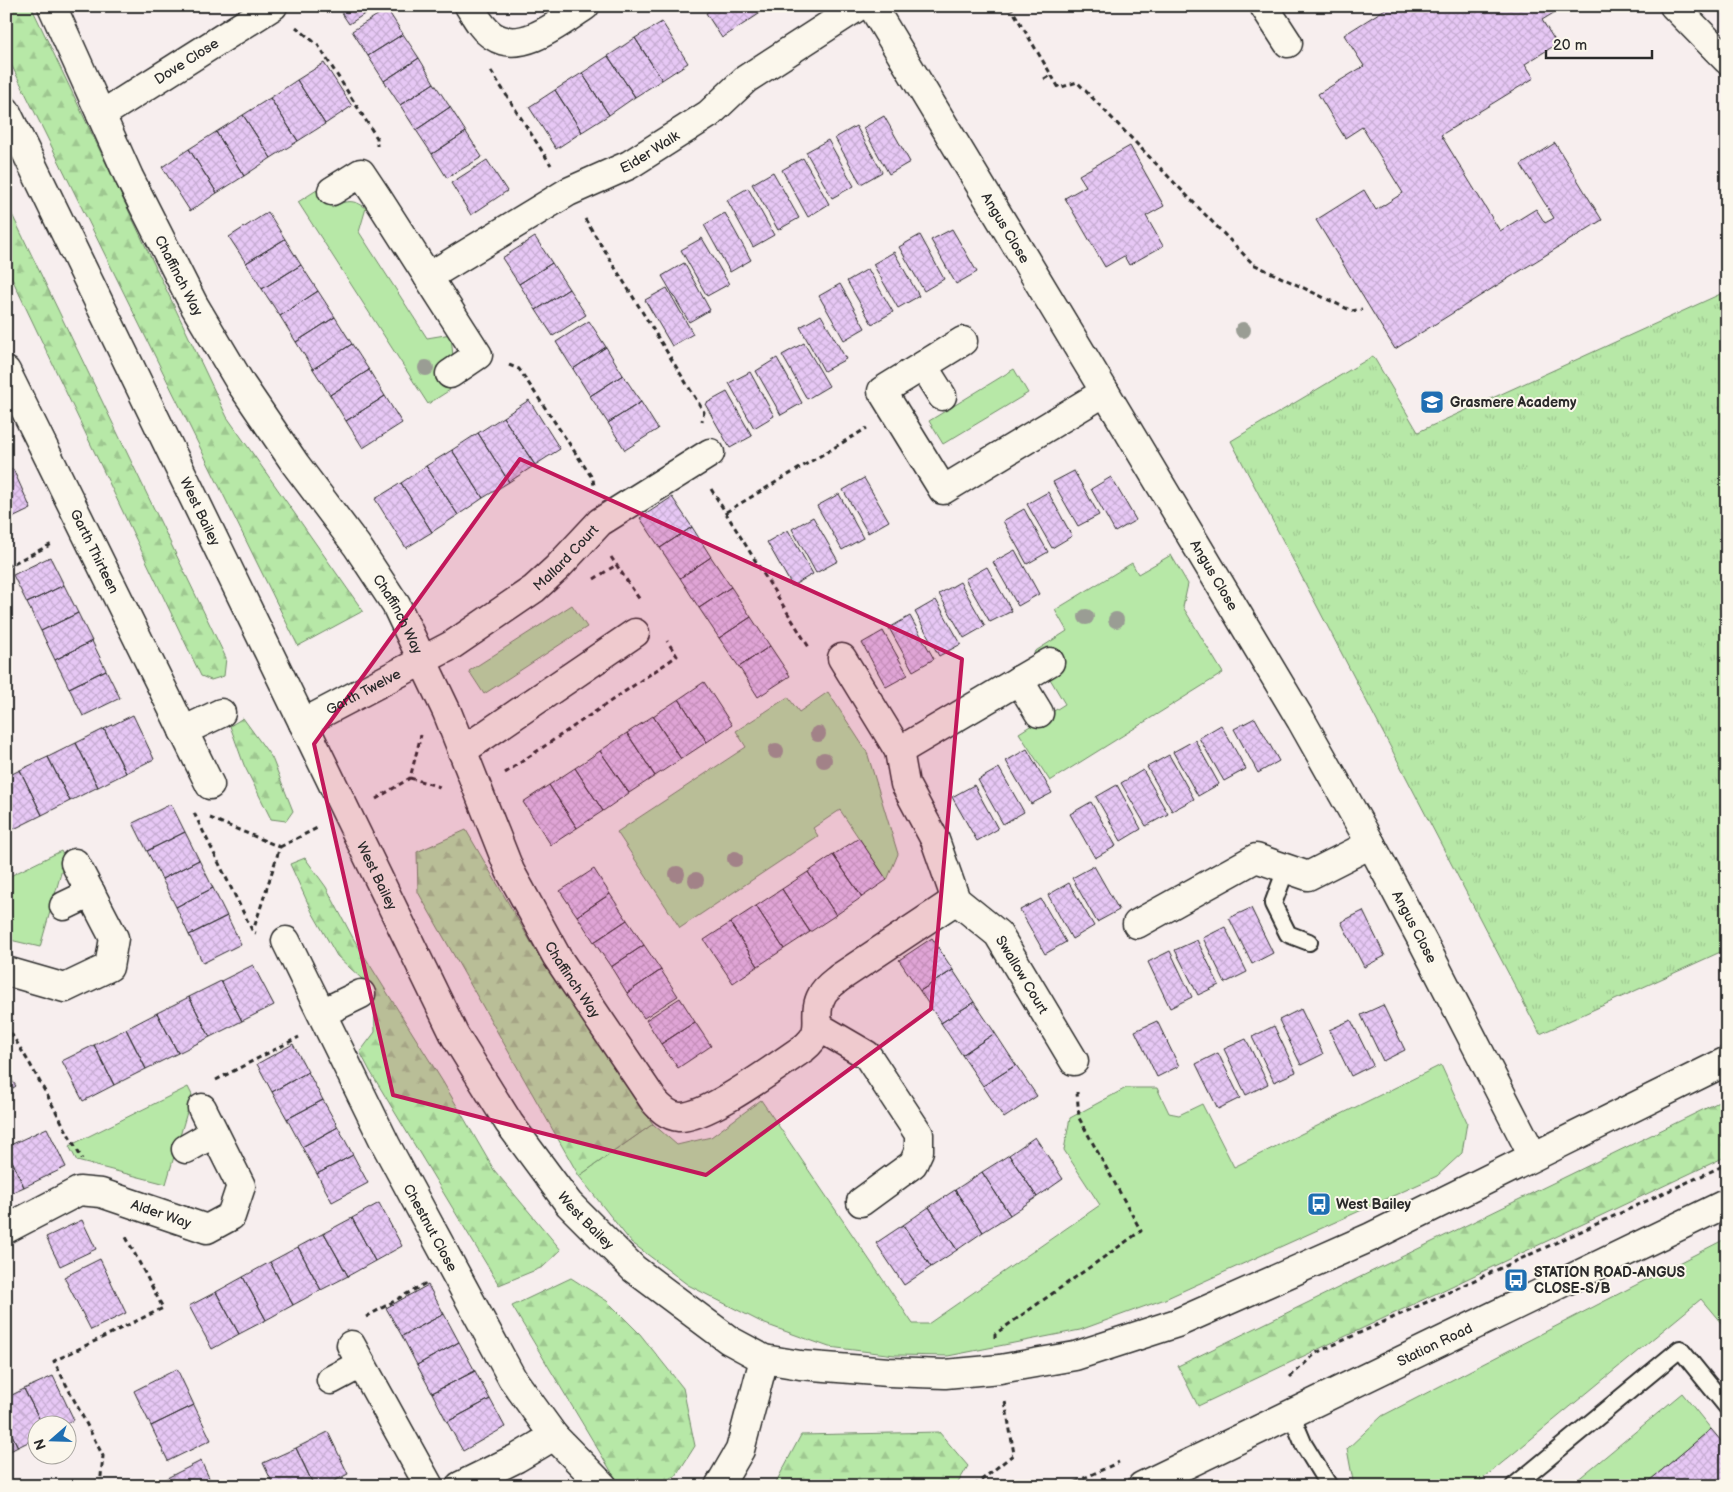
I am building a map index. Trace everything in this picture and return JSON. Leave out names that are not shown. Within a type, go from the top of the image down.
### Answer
[{"type":"street","name":"Chaffinch Way","points":[[52,6],[130,177],[194,305],[247,392],[296,465],[357,546],[396,605],[447,712],[510,871],[557,958],[654,1101],[666,1113],[679,1117],[695,1115],[715,1106],[804,1048],[813,1041],[819,1027]]},
{"type":"street","points":[[469,6],[481,26],[494,37],[511,42],[525,41],[538,36],[585,6]]},
{"type":"street","name":"Eider Walk","points":[[428,277],[568,192],[629,165],[701,120],[746,79],[859,6]]},
{"type":"street","name":"Angus Close","points":[[872,6],[1296,711],[1371,844],[1533,1156]]},
{"type":"street","points":[[1264,6],[1288,42]]},
{"type":"street","points":[[1674,6],[1727,60]]},
{"type":"street","name":"Dove Close","points":[[101,115],[273,7]]},
{"type":"street","name":"West Bailey","points":[[6,110],[455,1036],[508,1123],[569,1204],[634,1269],[729,1340],[764,1359],[800,1365],[889,1372],[946,1374],[1000,1369],[1075,1356],[1177,1323],[1370,1237],[1727,1061]]},
{"type":"street","points":[[332,191],[361,173],[478,355],[450,374]]},
{"type":"street","points":[[963,342],[882,391],[943,490],[1105,392]]},
{"type":"street","points":[[923,366],[942,396]]},
{"type":"street","name":"Garth Thirteen","points":[[6,370],[210,785]]},
{"type":"street","name":"Mallard Court","points":[[423,661],[452,645],[534,589],[557,568],[600,522],[702,458]]},
{"type":"street","points":[[462,750],[636,632]]},
{"type":"street","points":[[842,658],[899,751],[905,784],[935,840],[956,900],[839,978],[822,994],[817,1008],[819,1027],[867,1055],[919,1134],[919,1151],[913,1164],[861,1202]]},
{"type":"street","name":"Garth Twelve","points":[[303,723],[423,661]]},
{"type":"street","points":[[899,751],[1050,662]]},
{"type":"street","points":[[1019,680],[1039,713]]},
{"type":"street","points":[[183,731],[221,713]]},
{"type":"street","points":[[1137,924],[1256,858],[1308,876],[1371,844]]},
{"type":"street","points":[[6,971],[65,988],[109,968],[114,938],[75,863]]},
{"type":"street","points":[[64,906],[91,893]]},
{"type":"street","name":"Swallow Court","points":[[956,900],[998,934],[1074,1061]]},
{"type":"street","name":"Chestnut Close","points":[[286,941],[386,1145],[512,1378],[554,1436],[602,1486]]},
{"type":"street","points":[[324,1018],[361,994]]},
{"type":"street","name":"Alder Way","points":[[6,1229],[79,1191],[101,1193],[207,1229],[231,1216],[241,1186],[202,1108]]},
{"type":"street","points":[[186,1149],[214,1133]]},
{"type":"street","name":"Station Road","points":[[1142,1486],[1727,1203]]},
{"type":"street","points":[[332,1380],[356,1354],[429,1486]]},
{"type":"street","points":[[719,1486],[740,1450],[764,1359]]},
{"type":"street","points":[[460,1486],[517,1458],[554,1436]]},
{"type":"lane","points":[[1286,869],[1273,904],[1288,934],[1309,942]]},
{"type":"lane","points":[[1514,1486],[1680,1349],[1727,1407]]},
{"type":"lane","points":[[1291,1414],[1304,1445],[1329,1486]]},
{"type":"path","points":[[1010,6],[1059,88],[1077,82],[1253,264],[1352,311],[1362,309]]},
{"type":"path","points":[[273,7],[318,46],[377,138],[377,148]]},
{"type":"path","points":[[489,68],[704,412],[702,458],[726,512],[822,669],[842,658]]},
{"type":"path","points":[[1044,79],[1051,75]]},
{"type":"path","points":[[726,512],[894,411]]},
{"type":"path","points":[[6,567],[84,529]]},
{"type":"path","points":[[591,581],[616,564]]},
{"type":"path","points":[[410,778],[422,729],[447,712]]},
{"type":"path","points":[[253,932],[280,847],[193,811],[253,932],[286,941]]},
{"type":"path","points":[[202,1108],[206,1086],[324,1018]]},
{"type":"path","points":[[6,1025],[30,1064],[116,1218],[163,1308],[54,1361],[103,1456],[100,1486]]},
{"type":"path","points":[[974,1486],[1014,1454],[994,1334],[1141,1231],[1079,1118],[1074,1061]]},
{"type":"path","points":[[1286,1380],[1316,1353],[1727,1164]]},
{"type":"path","points":[[356,1354],[355,1322],[453,1269]]},
{"type":"path","points":[[1067,1486],[1127,1458]]},
{"type":"highlighted area","points":[[520,459],[962,659],[931,1009],[706,1175],[393,1095],[314,744]]},
{"type":"green space","points":[[6,6],[31,6],[227,417],[363,611],[298,646],[6,54]]},
{"type":"green space","points":[[320,188],[332,208],[341,203],[353,202],[366,208],[359,232],[427,338],[451,334],[453,357],[438,371],[450,390],[428,404],[298,202]]},
{"type":"green space","points":[[6,202],[226,658],[224,676],[211,680],[201,676],[6,266]]},
{"type":"green space","points":[[1727,291],[1727,949],[1540,1034],[1231,441],[1373,356],[1418,432]]},
{"type":"green space","points":[[1014,369],[1028,393],[943,444],[929,421]]},
{"type":"green space","points":[[1171,555],[1188,584],[1183,607],[1223,673],[1050,781],[1019,733],[1065,704],[1034,652],[1067,631],[1055,610],[1132,563],[1138,574]]},
{"type":"green space","points":[[572,605],[587,627],[484,694],[469,671]]},
{"type":"green space","points":[[828,692],[867,752],[898,854],[887,880],[840,810],[813,828],[818,836],[680,928],[617,832],[746,747],[736,731],[788,697],[799,712]]},
{"type":"green space","points":[[243,718],[272,758],[293,811],[286,821],[271,819],[244,765],[230,726]]},
{"type":"green space","points":[[466,830],[539,956],[653,1124],[579,1176],[418,892],[417,852]]},
{"type":"green space","points":[[61,851],[65,859],[40,947],[6,939],[6,878]]},
{"type":"green space","points":[[305,858],[326,887],[353,938],[443,1082],[494,1170],[561,1250],[543,1267],[499,1285],[370,1071],[360,1052],[375,1032],[374,990],[337,956],[312,912],[290,864]]},
{"type":"green space","points":[[1441,1065],[1467,1122],[1462,1153],[1437,1176],[1165,1299],[1080,1330],[948,1356],[895,1355],[829,1347],[765,1324],[688,1285],[631,1242],[579,1176],[653,1124],[677,1145],[711,1137],[761,1100],[913,1324],[928,1324],[1100,1205],[1064,1150],[1070,1118],[1126,1088],[1157,1088],[1169,1113],[1179,1115],[1202,1104],[1234,1167]]},
{"type":"green space","points":[[188,1087],[192,1095],[166,1184],[77,1161],[69,1146]]},
{"type":"green space","points":[[1727,1098],[1727,1156],[1198,1406],[1178,1366]]},
{"type":"green space","points":[[1727,1238],[1727,1330],[1701,1299],[1474,1486],[1354,1486],[1347,1449],[1382,1416]]},
{"type":"green space","points":[[571,1278],[607,1301],[640,1334],[683,1388],[695,1446],[676,1476],[649,1486],[620,1486],[512,1306]]},
{"type":"green space","points":[[1682,1393],[1711,1429],[1643,1486],[1570,1486]]},
{"type":"green space","points":[[939,1432],[968,1466],[956,1486],[774,1486],[801,1435]]},
{"type":"building","points":[[337,6],[377,6],[349,24]]},
{"type":"building","points":[[716,6],[753,6],[759,14],[722,38],[706,13]]},
{"type":"building","points":[[1390,6],[1565,6],[1542,20],[1557,44],[1525,64],[1534,78],[1441,135],[1500,231],[1536,209],[1545,223],[1554,218],[1521,165],[1555,143],[1602,220],[1395,349],[1316,220],[1364,190],[1376,210],[1403,193],[1362,127],[1345,138],[1318,94],[1364,66],[1344,35]]},
{"type":"building","points":[[387,9],[403,34],[368,56],[352,31]]},
{"type":"building","points":[[662,22],[688,63],[662,80],[635,38]]},
{"type":"building","points":[[403,34],[419,58],[384,81],[368,56]]},
{"type":"building","points":[[635,38],[662,80],[635,97],[608,56]]},
{"type":"building","points":[[608,56],[635,97],[609,115],[582,73]]},
{"type":"building","points":[[419,58],[434,83],[400,105],[384,81]]},
{"type":"building","points":[[324,63],[352,106],[325,124],[297,80]]},
{"type":"building","points":[[582,73],[609,115],[582,132],[555,90]]},
{"type":"building","points":[[297,80],[325,124],[298,141],[270,98]]},
{"type":"building","points":[[434,83],[450,107],[416,130],[400,105]]},
{"type":"building","points":[[555,90],[582,132],[556,149],[529,107]]},
{"type":"building","points":[[270,98],[298,141],[271,158],[243,115]]},
{"type":"building","points":[[450,107],[466,132],[432,154],[416,130]]},
{"type":"building","points":[[243,115],[271,158],[244,176],[216,132]]},
{"type":"building","points":[[884,116],[910,162],[889,174],[863,128]]},
{"type":"building","points":[[856,126],[882,172],[861,184],[835,138]]},
{"type":"building","points":[[216,132],[244,176],[217,193],[189,149]]},
{"type":"building","points":[[466,132],[482,157],[447,178],[432,154]]},
{"type":"building","points":[[828,140],[854,186],[832,198],[806,152]]},
{"type":"building","points":[[1130,146],[1164,206],[1146,216],[1163,246],[1129,265],[1124,256],[1105,267],[1065,198],[1086,186],[1079,175]]},
{"type":"building","points":[[189,149],[217,193],[190,211],[162,167]]},
{"type":"building","points":[[803,158],[829,204],[808,217],[782,170]]},
{"type":"building","points":[[487,160],[507,191],[471,215],[451,183]]},
{"type":"building","points":[[773,172],[799,218],[778,230],[752,184]]},
{"type":"building","points":[[748,188],[774,235],[753,247],[727,200]]},
{"type":"building","points":[[268,212],[285,239],[246,263],[229,237]]},
{"type":"building","points":[[725,213],[751,260],[730,272],[704,225]]},
{"type":"building","points":[[952,229],[977,272],[956,284],[931,240]]},
{"type":"building","points":[[920,235],[944,279],[924,291],[899,247]]},
{"type":"building","points":[[535,237],[552,263],[519,284],[502,258]]},
{"type":"building","points":[[702,238],[729,284],[707,296],[681,250]]},
{"type":"building","points":[[285,239],[301,265],[262,289],[246,263]]},
{"type":"building","points":[[894,252],[919,296],[898,308],[873,264]]},
{"type":"building","points":[[552,263],[569,289],[536,310],[519,284]]},
{"type":"building","points":[[684,263],[710,310],[689,322],[662,276]]},
{"type":"building","points":[[301,265],[318,291],[280,316],[262,289]]},
{"type":"building","points":[[868,269],[893,312],[872,324],[847,281]]},
{"type":"building","points":[[840,284],[865,328],[844,340],[819,296]]},
{"type":"building","points":[[667,288],[693,334],[672,346],[645,300]]},
{"type":"building","points":[[569,289],[586,315],[553,336],[536,310]]},
{"type":"building","points":[[318,291],[335,317],[296,342],[280,316]]},
{"type":"building","points":[[821,315],[846,359],[824,371],[800,327]]},
{"type":"building","points":[[335,317],[352,344],[313,369],[296,342]]},
{"type":"building","points":[[589,321],[606,347],[573,369],[556,342]]},
{"type":"building","points":[[804,343],[829,386],[807,399],[782,355]]},
{"type":"building","points":[[352,344],[369,370],[330,395],[313,369]]},
{"type":"building","points":[[606,347],[623,375],[590,396],[573,369]]},
{"type":"building","points":[[777,358],[802,403],[781,415],[756,371]]},
{"type":"building","points":[[369,370],[385,396],[346,421],[330,395]]},
{"type":"building","points":[[750,372],[774,416],[754,428],[729,383]]},
{"type":"building","points":[[623,375],[641,402],[608,423],[590,396]]},
{"type":"building","points":[[727,392],[752,436],[730,448],[705,404]]},
{"type":"building","points":[[385,396],[402,423],[363,448],[346,421]]},
{"type":"building","points":[[529,400],[560,449],[535,465],[503,417]]},
{"type":"building","points":[[641,402],[658,429],[625,450],[608,423]]},
{"type":"building","points":[[503,417],[535,465],[509,482],[478,433]]},
{"type":"building","points":[[478,433],[509,482],[483,498],[452,450]]},
{"type":"building","points":[[452,450],[483,498],[458,515],[426,466]]},
{"type":"building","points":[[426,466],[458,515],[432,532],[401,483]]},
{"type":"building","points":[[13,469],[31,509],[6,521],[6,472]]},
{"type":"building","points":[[1074,471],[1099,515],[1078,526],[1053,482]]},
{"type":"building","points":[[1111,477],[1136,520],[1115,532],[1091,489]]},
{"type":"building","points":[[864,478],[889,521],[868,533],[843,490]]},
{"type":"building","points":[[401,483],[432,532],[406,548],[375,499]]},
{"type":"building","points":[[1048,492],[1072,536],[1052,548],[1027,504]]},
{"type":"building","points":[[839,494],[863,538],[842,550],[817,506]]},
{"type":"building","points":[[672,497],[692,527],[660,548],[640,518]]},
{"type":"building","points":[[1024,509],[1048,552],[1027,564],[1003,521]]},
{"type":"building","points":[[813,517],[838,561],[816,573],[792,529]]},
{"type":"building","points":[[692,527],[711,557],[680,578],[660,548]]},
{"type":"building","points":[[788,530],[813,574],[792,586],[767,542]]},
{"type":"building","points":[[1015,550],[1039,594],[1018,606],[993,562]]},
{"type":"building","points":[[50,557],[64,585],[27,603],[13,575]]},
{"type":"building","points":[[711,557],[731,587],[699,608],[680,578]]},
{"type":"building","points":[[987,567],[1012,611],[990,622],[965,579]]},
{"type":"building","points":[[960,582],[985,626],[964,638],[939,594]]},
{"type":"building","points":[[64,585],[78,613],[41,631],[27,603]]},
{"type":"building","points":[[731,587],[751,617],[719,638],[699,608]]},
{"type":"building","points":[[936,600],[961,644],[939,656],[915,612]]},
{"type":"building","points":[[78,613],[92,641],[55,660],[41,631]]},
{"type":"building","points":[[910,616],[934,659],[913,671],[889,628]]},
{"type":"building","points":[[751,617],[770,646],[739,667],[719,638]]},
{"type":"building","points":[[883,631],[908,675],[886,687],[862,643]]},
{"type":"building","points":[[92,641],[106,670],[69,688],[55,660]]},
{"type":"building","points":[[770,646],[790,676],[758,697],[739,667]]},
{"type":"building","points":[[106,670],[120,698],[83,716],[69,688]]},
{"type":"building","points":[[704,682],[732,725],[707,742],[679,699]]},
{"type":"building","points":[[679,699],[707,742],[681,759],[653,716]]},
{"type":"building","points":[[133,715],[154,759],[126,773],[104,729]]},
{"type":"building","points":[[653,716],[681,759],[655,776],[627,733]]},
{"type":"building","points":[[1255,718],[1279,761],[1258,773],[1234,729]]},
{"type":"building","points":[[1221,725],[1246,769],[1224,781],[1199,738]]},
{"type":"building","points":[[104,729],[126,773],[98,787],[76,743]]},
{"type":"building","points":[[627,733],[655,776],[629,793],[600,751]]},
{"type":"building","points":[[1195,740],[1219,784],[1198,796],[1173,752]]},
{"type":"building","points":[[76,743],[98,787],[70,801],[48,757]]},
{"type":"building","points":[[1027,749],[1052,793],[1031,804],[1006,761]]},
{"type":"building","points":[[600,751],[629,793],[603,811],[575,768]]},
{"type":"building","points":[[1169,755],[1194,799],[1172,811],[1147,767]]},
{"type":"building","points":[[48,757],[70,801],[42,815],[20,770]]},
{"type":"building","points":[[575,768],[603,811],[577,828],[549,785]]},
{"type":"building","points":[[999,768],[1024,812],[1003,824],[978,780]]},
{"type":"building","points":[[20,770],[42,815],[14,829],[6,813],[6,777]]},
{"type":"building","points":[[1143,770],[1168,814],[1146,826],[1121,783]]},
{"type":"building","points":[[549,785],[577,828],[551,845],[523,802]]},
{"type":"building","points":[[974,785],[998,829],[977,841],[952,797]]},
{"type":"building","points":[[1117,785],[1141,829],[1121,841],[1096,797]]},
{"type":"building","points":[[1091,802],[1116,846],[1095,858],[1070,814]]},
{"type":"building","points":[[171,804],[185,832],[147,851],[133,823]]},
{"type":"building","points":[[6,813],[14,829],[6,833]]},
{"type":"building","points":[[185,832],[199,860],[162,879],[147,851]]},
{"type":"building","points":[[859,838],[887,880],[862,897],[833,855]]},
{"type":"building","points":[[833,855],[862,897],[836,915],[808,872]]},
{"type":"building","points":[[199,860],[213,888],[176,907],[162,879]]},
{"type":"building","points":[[1094,866],[1119,910],[1097,922],[1072,878]]},
{"type":"building","points":[[594,869],[610,894],[577,916],[560,891]]},
{"type":"building","points":[[808,872],[836,915],[810,932],[782,889]]},
{"type":"building","points":[[1069,883],[1094,926],[1072,939],[1048,895]]},
{"type":"building","points":[[213,888],[227,916],[189,935],[176,907]]},
{"type":"building","points":[[782,889],[810,932],[784,949],[756,906]]},
{"type":"building","points":[[610,894],[627,920],[594,942],[577,916]]},
{"type":"building","points":[[1041,899],[1066,942],[1045,954],[1020,910]]},
{"type":"building","points":[[756,906],[784,949],[758,966],[730,923]]},
{"type":"building","points":[[1251,908],[1273,953],[1252,964],[1229,918]]},
{"type":"building","points":[[1363,911],[1385,956],[1364,967],[1341,922]]},
{"type":"building","points":[[227,916],[241,944],[203,963],[189,935]]},
{"type":"building","points":[[627,920],[644,945],[611,967],[594,942]]},
{"type":"building","points":[[730,923],[758,966],[733,983],[704,940]]},
{"type":"building","points":[[1225,927],[1247,972],[1225,983],[1203,938]]},
{"type":"building","points":[[932,938],[953,970],[920,991],[899,960]]},
{"type":"building","points":[[1197,940],[1219,985],[1198,995],[1175,950]]},
{"type":"building","points":[[644,945],[661,970],[627,993],[611,967]]},
{"type":"building","points":[[1170,951],[1192,997],[1170,1008],[1148,962]]},
{"type":"building","points":[[253,965],[274,1005],[242,1021],[221,981]]},
{"type":"building","points":[[661,970],[678,996],[644,1018],[627,993]]},
{"type":"building","points":[[953,970],[974,1002],[941,1023],[920,991]]},
{"type":"building","points":[[221,981],[242,1021],[210,1037],[189,997]]},
{"type":"building","points":[[189,997],[210,1037],[178,1053],[157,1013]]},
{"type":"building","points":[[680,998],[695,1022],[661,1044],[646,1020]]},
{"type":"building","points":[[974,1002],[995,1033],[962,1055],[941,1023]]},
{"type":"building","points":[[1383,1005],[1405,1050],[1383,1061],[1361,1015]]},
{"type":"building","points":[[1301,1009],[1323,1054],[1301,1065],[1279,1020]]},
{"type":"building","points":[[157,1013],[178,1053],[146,1069],[126,1029]]},
{"type":"building","points":[[1351,1020],[1373,1065],[1351,1076],[1329,1030]]},
{"type":"building","points":[[1157,1021],[1179,1066],[1157,1077],[1135,1031]]},
{"type":"building","points":[[695,1022],[711,1046],[678,1068],[661,1044]]},
{"type":"building","points":[[1274,1026],[1296,1072],[1274,1082],[1252,1037]]},
{"type":"building","points":[[126,1029],[146,1069],[114,1085],[94,1045]]},
{"type":"building","points":[[995,1033],[1016,1065],[983,1086],[962,1055]]},
{"type":"building","points":[[1246,1039],[1268,1084],[1246,1095],[1224,1049]]},
{"type":"building","points":[[293,1044],[308,1072],[272,1092],[257,1064]]},
{"type":"building","points":[[94,1045],[114,1085],[83,1101],[62,1061]]},
{"type":"building","points":[[1218,1053],[1240,1098],[1218,1109],[1196,1064]]},
{"type":"building","points":[[1016,1065],[1037,1096],[1004,1118],[983,1086]]},
{"type":"building","points":[[6,1072],[16,1086],[6,1093]]},
{"type":"building","points":[[308,1072],[323,1100],[287,1119],[272,1092]]},
{"type":"building","points":[[323,1100],[338,1127],[302,1147],[287,1119]]},
{"type":"building","points":[[338,1127],[353,1155],[317,1174],[302,1147]]},
{"type":"building","points":[[47,1128],[66,1167],[24,1187],[6,1147]]},
{"type":"building","points":[[1035,1137],[1063,1179],[1037,1197],[1009,1155]]},
{"type":"building","points":[[6,1150],[24,1187],[6,1195]]},
{"type":"building","points":[[353,1155],[368,1183],[332,1202],[317,1174]]},
{"type":"building","points":[[1009,1155],[1037,1197],[1010,1215],[982,1172]]},
{"type":"building","points":[[982,1172],[1010,1215],[983,1232],[955,1190]]},
{"type":"building","points":[[955,1190],[983,1232],[957,1250],[929,1207]]},
{"type":"building","points":[[379,1203],[402,1246],[375,1261],[352,1218]]},
{"type":"building","points":[[929,1207],[957,1250],[931,1267],[903,1225]]},
{"type":"building","points":[[352,1218],[375,1261],[348,1276],[324,1233]]},
{"type":"building","points":[[82,1220],[96,1249],[60,1266],[46,1237]]},
{"type":"building","points":[[903,1225],[931,1267],[904,1285],[876,1243]]},
{"type":"building","points":[[324,1233],[348,1276],[321,1290],[298,1247]]},
{"type":"building","points":[[298,1247],[321,1290],[293,1305],[270,1262]]},
{"type":"building","points":[[100,1259],[126,1313],[91,1330],[64,1277]]},
{"type":"building","points":[[270,1262],[293,1305],[266,1320],[243,1277]]},
{"type":"building","points":[[243,1277],[266,1320],[239,1334],[216,1292]]},
{"type":"building","points":[[428,1285],[444,1314],[402,1336],[386,1308]]},
{"type":"building","points":[[216,1292],[239,1334],[212,1349],[189,1306]]},
{"type":"building","points":[[444,1314],[459,1342],[417,1365],[402,1336]]},
{"type":"building","points":[[459,1342],[475,1371],[432,1393],[417,1365]]},
{"type":"building","points":[[177,1369],[194,1405],[151,1426],[134,1391]]},
{"type":"building","points":[[475,1371],[490,1399],[447,1422],[432,1393]]},
{"type":"building","points":[[53,1376],[71,1414],[37,1414],[24,1389]]},
{"type":"building","points":[[24,1389],[37,1414],[28,1414],[28,1442],[18,1447],[6,1423],[6,1398]]},
{"type":"building","points":[[490,1399],[505,1427],[463,1451],[447,1422]]},
{"type":"building","points":[[194,1405],[211,1440],[168,1461],[151,1426]]},
{"type":"building","points":[[6,1423],[18,1447],[6,1453]]},
{"type":"building","points":[[1711,1429],[1727,1448],[1727,1486],[1643,1486]]},
{"type":"building","points":[[328,1432],[348,1474],[324,1486],[314,1486],[296,1448]]},
{"type":"building","points":[[296,1448],[314,1486],[274,1486],[263,1463]]},
{"type":"building","points":[[201,1461],[213,1486],[163,1486],[161,1481]]},
{"type":"place","name":"Grasmere Academy","points":[[1432,402]]},
{"type":"place","name":"West Bailey","points":[[1319,1204]]},
{"type":"place","name":"STATION ROAD-ANGUS CLOSE-S/B","points":[[1516,1280]]}]
